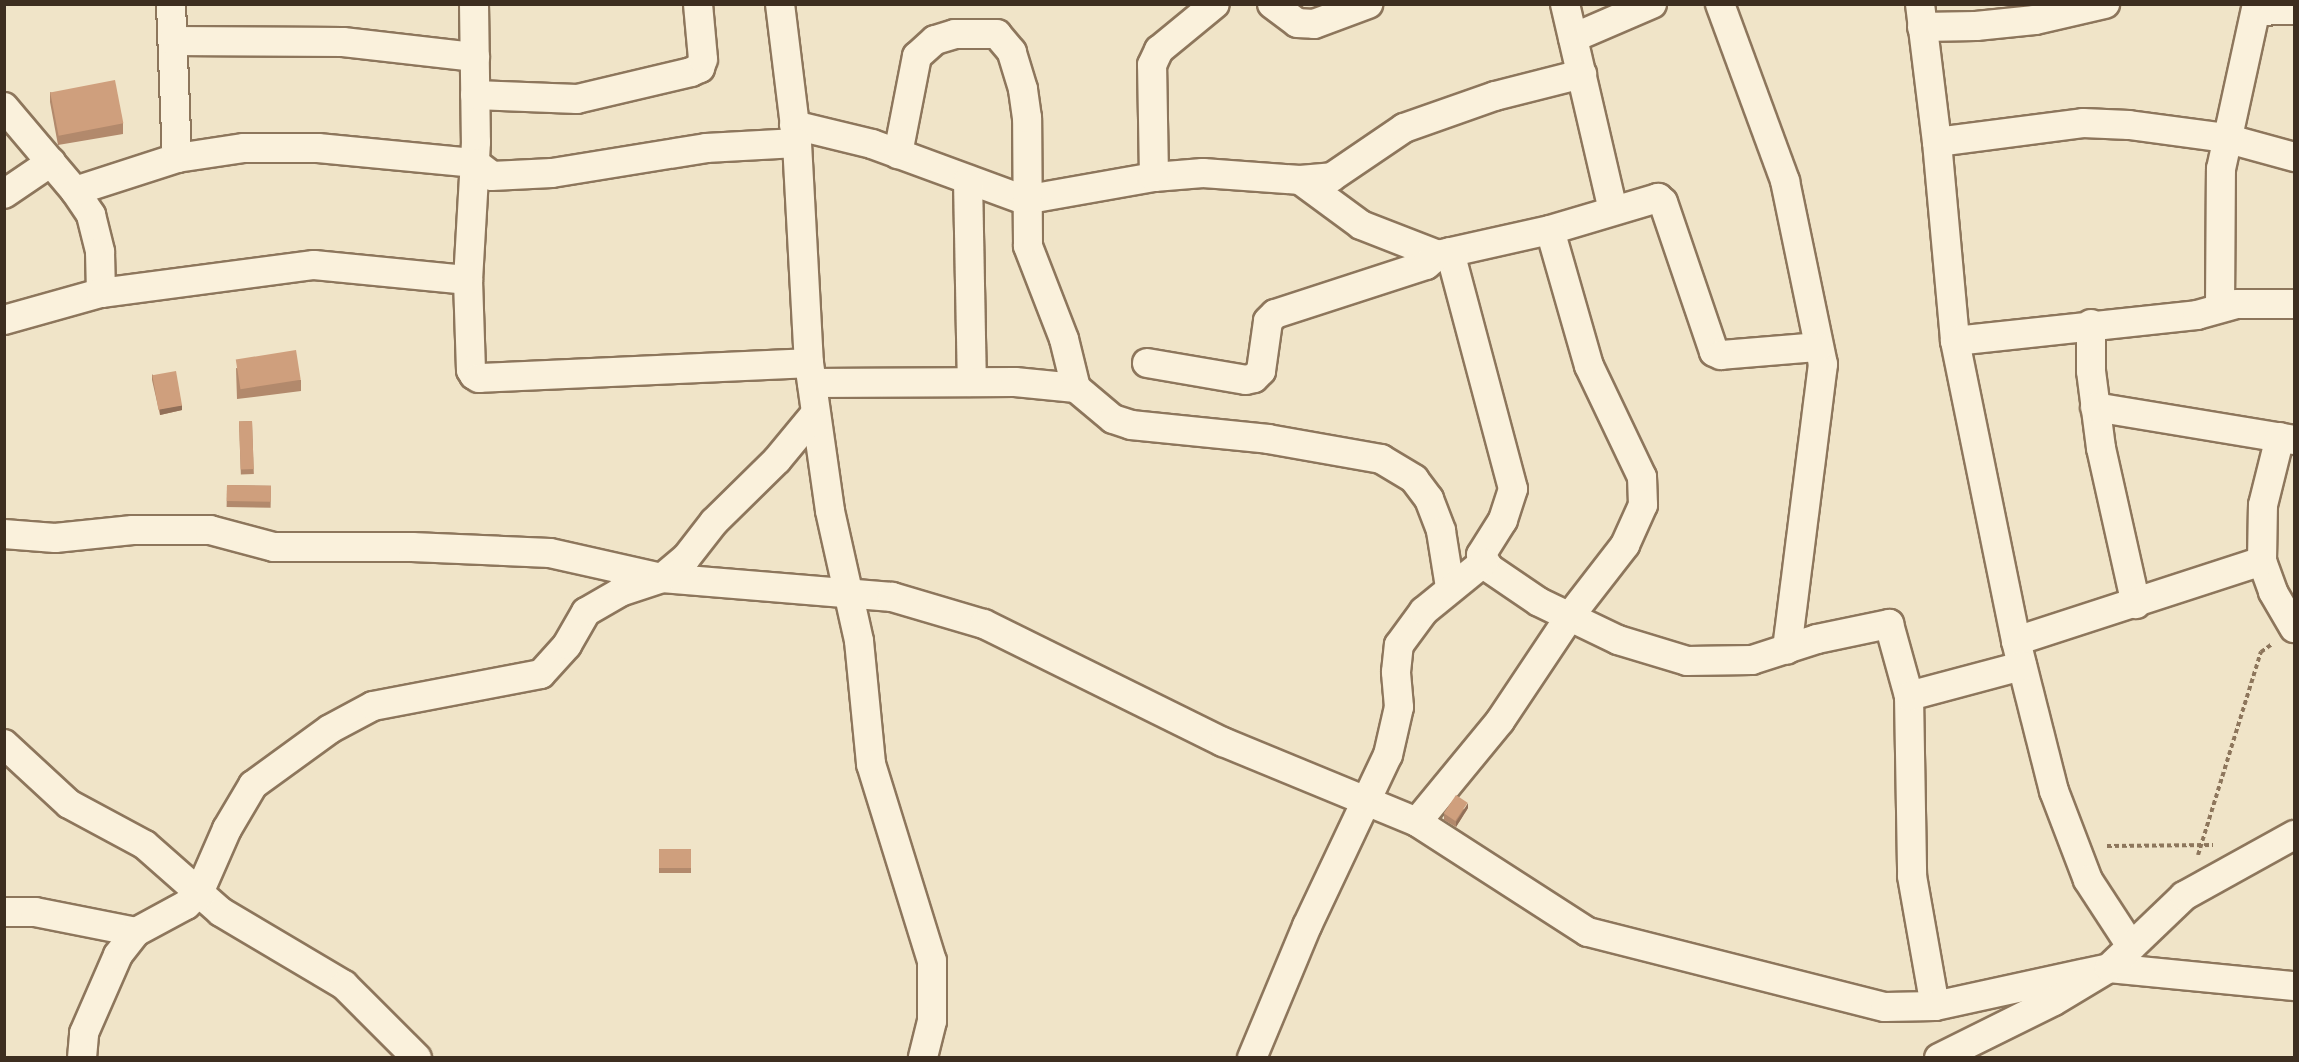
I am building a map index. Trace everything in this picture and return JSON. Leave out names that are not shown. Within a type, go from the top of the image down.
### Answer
[{"type":"street","points":[[171,4],[177,158]]},
{"type":"street","points":[[474,4],[475,162],[468,280],[471,370],[479,378],[811,373],[1076,388]]},
{"type":"street","points":[[475,95],[577,99],[691,72],[700,68],[703,59],[698,4]]},
{"type":"street","points":[[780,4],[796,134],[815,414],[830,511],[859,641],[871,764],[932,962],[933,1021],[923,1058]]},
{"type":"street","points":[[1154,177],[1152,65],[1159,50],[1215,4]]},
{"type":"street","points":[[1272,4],[1297,22],[1314,24],[1368,4]]},
{"type":"street","points":[[1565,4],[1613,210]]},
{"type":"street","points":[[1573,38],[1652,4]]},
{"type":"street","points":[[1720,4],[1785,181],[1823,377],[1808,469],[1787,650]]},
{"type":"street","points":[[2105,4],[2035,20],[1977,27],[1921,16],[1937,142],[1955,341],[2019,654],[2054,791],[2073,842],[2088,880],[2132,946]]},
{"type":"street","points":[[2220,308],[2219,219],[2225,138],[2257,8],[2295,10]]},
{"type":"street","points":[[898,154],[917,56],[935,40],[945,37],[997,34],[1012,52],[1023,89],[1027,118],[1024,200],[1030,256],[1064,339],[1076,388],[1113,419],[1131,425],[1268,439],[1381,459],[1414,479],[1429,499],[1442,531],[1450,587]]},
{"type":"street","points":[[173,41],[343,42],[475,57]]},
{"type":"street","points":[[75,191],[177,158],[244,148],[318,148],[475,162],[492,177],[552,173],[796,134],[898,154],[1024,200],[1154,177],[1203,173],[1299,180],[1343,172],[1404,128],[1438,114],[1582,74]]},
{"type":"street","points":[[4,108],[75,191],[91,216],[100,252],[101,293]]},
{"type":"street","points":[[1937,142],[2084,123],[2129,125],[2225,138],[2295,157]]},
{"type":"street","points":[[4,194],[51,162]]},
{"type":"street","points":[[968,180],[972,382]]},
{"type":"street","points":[[1299,180],[1361,225],[1444,254]]},
{"type":"street","points":[[1147,363],[1246,380],[1254,378],[1261,371],[1268,321],[1275,314],[1426,265],[1444,254],[1550,230],[1613,210],[1661,199],[1710,348],[1717,355],[1818,347]]},
{"type":"street","points":[[1417,822],[1500,721],[1570,616],[1625,545],[1645,495],[1642,477],[1590,366],[1550,230]]},
{"type":"street","points":[[1444,254],[1513,489],[1503,520],[1481,555],[1483,563],[1539,602],[1618,640],[1687,660],[1752,660],[1817,639],[1889,624],[1909,696],[1912,876],[1935,1006]]},
{"type":"street","points":[[4,320],[101,293],[314,265],[468,280]]},
{"type":"street","points":[[1955,341],[2091,324],[2197,315],[2220,308],[2295,304]]},
{"type":"street","points":[[2091,324],[2095,407],[2136,604]]},
{"type":"street","points":[[2095,407],[2287,438],[2263,505],[2262,561],[2273,592],[2295,628]]},
{"type":"street","points":[[82,1058],[84,1034],[100,992],[118,955],[136,932],[186,905],[199,892],[227,829],[253,785],[330,729],[373,705],[541,674],[567,645],[586,612],[620,592],[662,578],[686,558],[714,522],[777,460],[815,414]]},
{"type":"street","points":[[4,534],[56,538],[134,530],[210,530],[274,548],[412,547],[550,553],[662,578],[892,597],[984,624],[1223,742],[1417,822],[1588,932],[1885,1007],[1935,1006],[2109,968],[2295,986]]},
{"type":"street","points":[[1909,696],[2019,654],[2136,604],[2262,561]]},
{"type":"street","points":[[1252,1058],[1307,926],[1367,801],[1395,731],[1399,645],[1424,611],[1450,587],[1483,563]]},
{"type":"street","points":[[4,744],[69,804],[145,845],[220,912],[344,985],[417,1058]]},
{"type":"street","points":[[1939,1058],[1994,1033],[2109,968],[2184,896],[2295,835]]},
{"type":"street","points":[[4,912],[35,912],[136,932]]},
{"type":"path","points":[[2184,896],[2261,652],[2295,628]]},
{"type":"path","points":[[2073,842],[2127,849],[2222,845]]},
{"type":"building","points":[[115,80],[123,123],[59,136],[50,93]]},
{"type":"building","points":[[296,350],[301,380],[240,389],[236,360]]},
{"type":"building","points":[[176,371],[182,405],[158,410],[152,375]]},
{"type":"building","points":[[239,421],[252,421],[254,469],[241,469]]},
{"type":"building","points":[[227,485],[271,486],[271,502],[227,501]]},
{"type":"building","points":[[1456,795],[1468,803],[1455,821],[1444,813]]},
{"type":"building","points":[[659,849],[691,849],[691,868],[659,868]]}]
